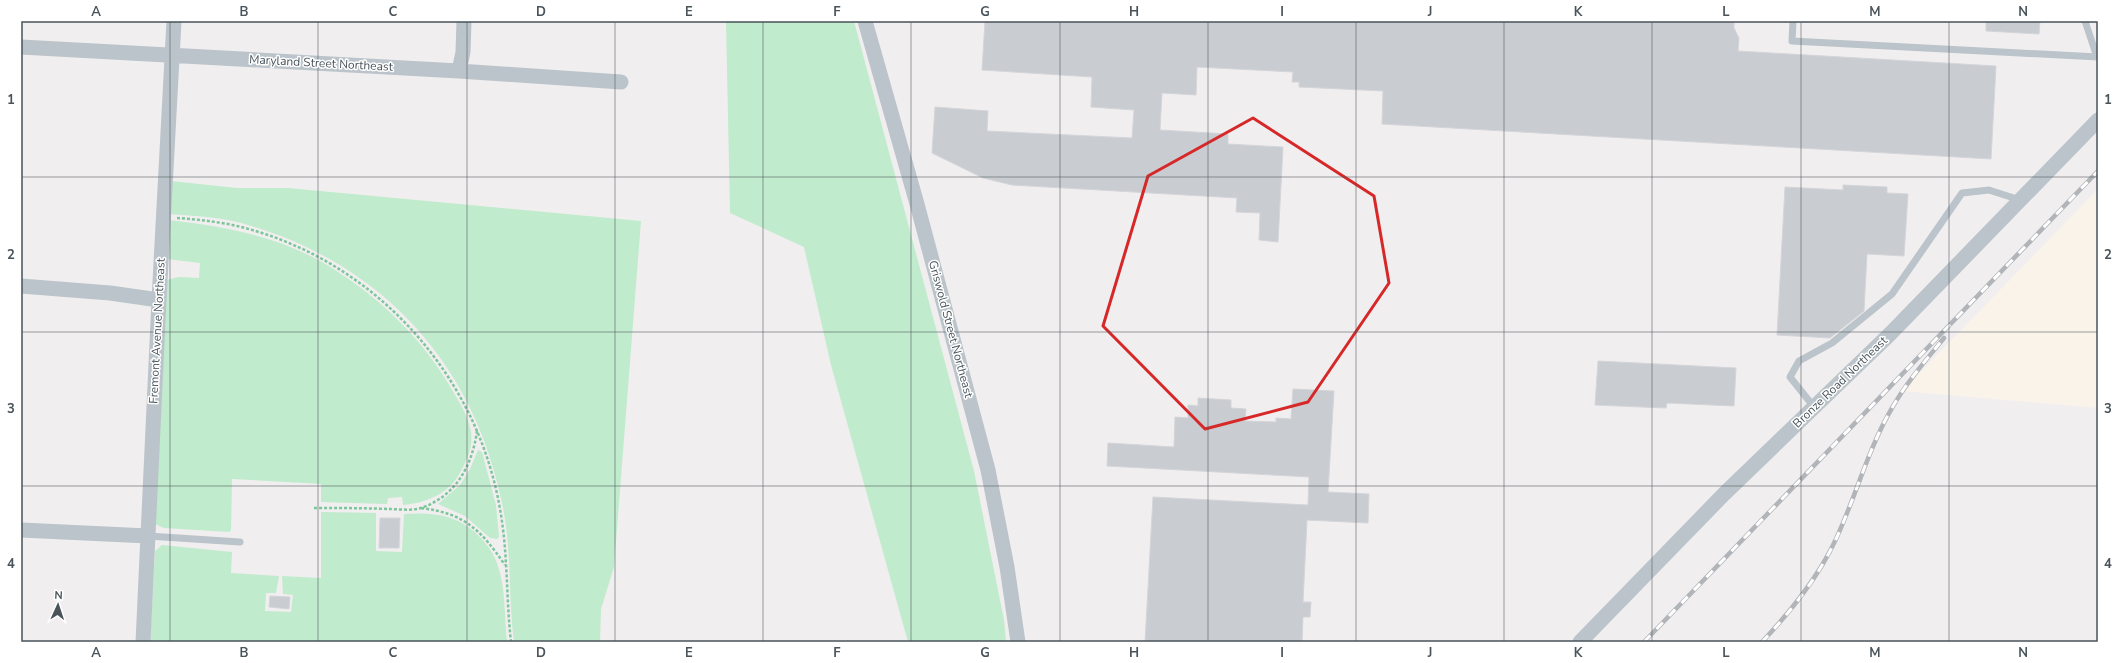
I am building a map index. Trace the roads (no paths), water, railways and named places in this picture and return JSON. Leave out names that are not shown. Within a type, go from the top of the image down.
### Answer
[{"type":"street","name":"Fremont Avenue Northeast","points":[[143,642],[158,300],[174,21]]},
{"type":"street","points":[[459,71],[463,52],[464,21]]},
{"type":"street","name":"Griswold Street Northeast","points":[[865,21],[919,212],[988,470],[1007,566],[1018,642]]},
{"type":"street","name":"Maryland Street Northeast","points":[[21,47],[459,71],[621,82]]},
{"type":"street","name":"Bronze Road Northeast","points":[[1580,642],[1724,494],[1890,334],[2098,120]]},
{"type":"street","points":[[21,286],[110,293],[158,300]]},
{"type":"street","points":[[21,530],[148,536]]},
{"type":"lane","points":[[1793,21],[1792,42],[2098,57],[2085,21]]},
{"type":"lane","points":[[1814,408],[1790,376],[1800,361],[1832,343],[1892,294],[1962,193],[1989,190],[2020,200]]},
{"type":"lane","points":[[148,536],[240,542]]},
{"type":"railway","points":[[1644,642],[2098,171]]},
{"type":"railway","points":[[1762,642],[1803,594],[1821,567],[1836,539],[1869,456],[1892,408],[1916,372],[1944,338]]}]
